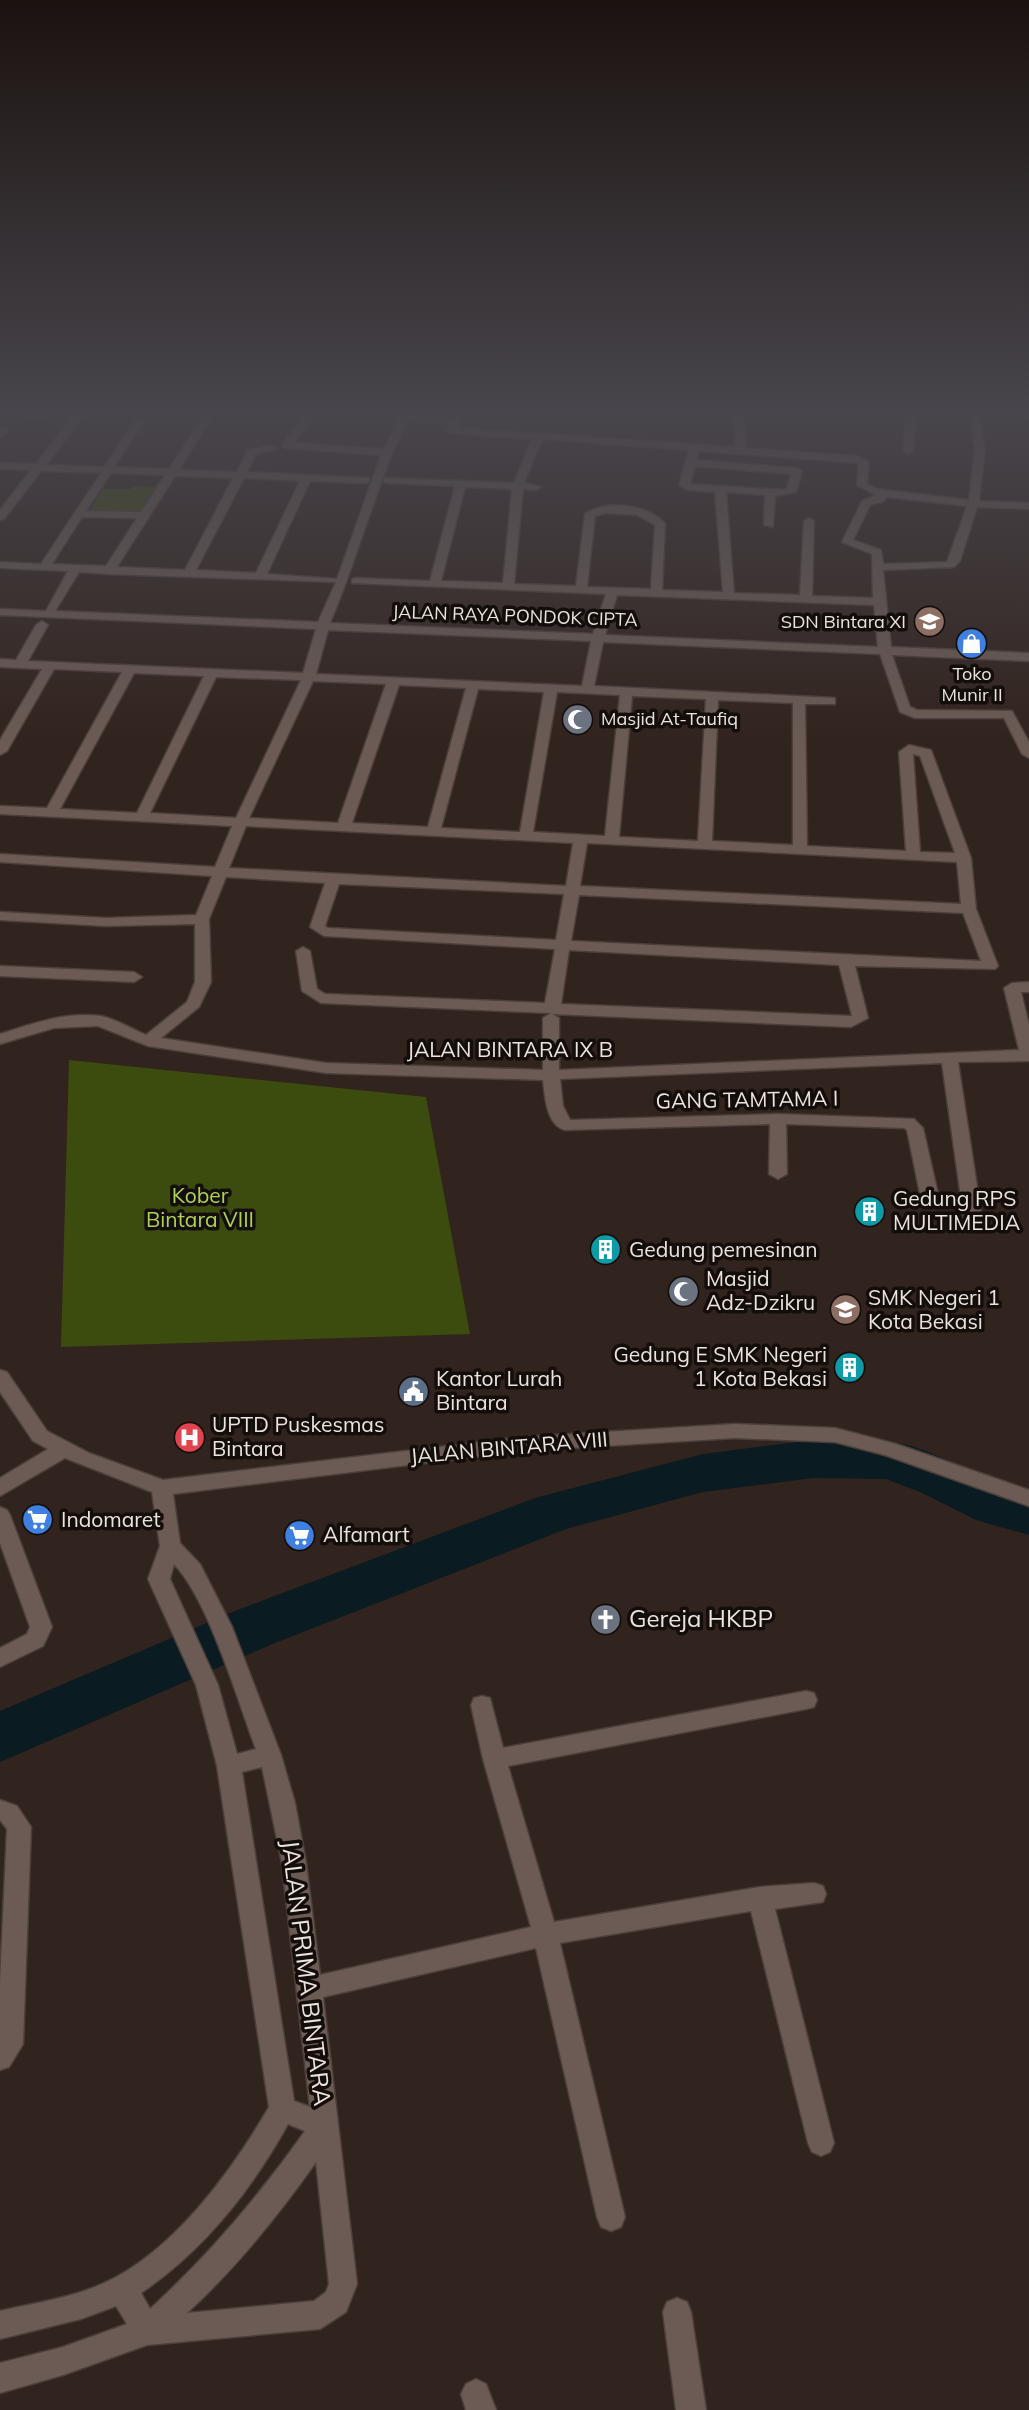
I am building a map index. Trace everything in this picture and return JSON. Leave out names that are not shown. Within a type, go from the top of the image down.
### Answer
[{"type":"street","points":[[44,568],[75,522]]},
{"type":"street","points":[[109,571],[140,522]]},
{"type":"street","points":[[189,574],[215,522]]},
{"type":"street","points":[[260,577],[285,522]]},
{"type":"street","points":[[148,1041],[194,1004],[198,996],[203,982],[202,919],[241,821],[308,679],[323,625],[362,522]]},
{"type":"street","points":[[434,584],[450,522]]},
{"type":"street","points":[[508,587],[514,522]]},
{"type":"street","points":[[581,591],[589,522]]},
{"type":"street","points":[[656,594],[659,522]]},
{"type":"street","points":[[723,522],[729,597]]},
{"type":"street","points":[[806,599],[809,522]]},
{"type":"street","points":[[857,522],[847,542],[877,552],[885,651],[906,711],[1009,714],[1029,754]]},
{"type":"street","points":[[878,567],[950,565],[967,522]]},
{"type":"street","points":[[0,565],[332,580]]},
{"type":"street","points":[[51,609],[75,570]]},
{"type":"street","points":[[356,581],[879,602]]},
{"type":"street","points":[[587,690],[598,637],[612,593]]},
{"type":"street","name":"JALAN RAYA PONDOK CIPTA","points":[[0,612],[1029,657]]},
{"type":"street","points":[[20,664],[42,625]]},
{"type":"street","points":[[0,663],[472,687],[831,701]]},
{"type":"street","points":[[0,751],[50,666]]},
{"type":"street","points":[[52,812],[130,669]]},
{"type":"street","points":[[142,816],[211,674]]},
{"type":"street","points":[[344,826],[393,683]]},
{"type":"street","points":[[434,830],[472,687]]},
{"type":"street","points":[[526,835],[551,689]]},
{"type":"street","points":[[612,839],[626,693]]},
{"type":"street","points":[[705,844],[712,697]]},
{"type":"street","points":[[799,701],[800,848]]},
{"type":"street","points":[[333,879],[317,927],[324,932],[846,961],[990,966],[969,909],[964,858],[926,753],[909,749],[906,752],[913,856]]},
{"type":"street","points":[[0,810],[964,858]]},
{"type":"street","name":"GANG TAMTAMA I","points":[[581,838],[552,1014],[551,1075],[559,1118],[570,1127],[778,1119],[883,1121],[913,1125],[929,1194]]},
{"type":"street","points":[[0,858],[333,879],[969,909]]},
{"type":"street","points":[[0,916],[106,922],[202,919]]},
{"type":"street","points":[[303,951],[310,991],[321,998],[552,1014],[857,1021],[860,1018],[846,961]]},
{"type":"street","points":[[0,971],[134,977]]},
{"type":"street","points":[[1029,987],[1012,988],[1029,1055]]},
{"type":"street","name":"JALAN BINTARA IX B","points":[[0,1040],[52,1023],[101,1021],[148,1041],[326,1068],[551,1075],[1029,1055]]},
{"type":"street","points":[[950,1059],[973,1219]]},
{"type":"street","points":[[778,1119],[778,1174]]},
{"type":"street","name":"JALAN BINTARA VIII","points":[[0,1377],[40,1436],[124,1476],[162,1488],[522,1444],[734,1432],[835,1435],[890,1449],[1029,1498]]},
{"type":"street","points":[[0,1488],[64,1449]]},
{"type":"street","name":"JALAN PRIMA BINTARA","points":[[0,2325],[54,2312],[122,2289],[175,2249],[219,2202],[258,2154],[282,2109],[229,1766],[207,1685],[159,1579],[170,1546],[162,1488]]},
{"type":"street","points":[[0,1515],[41,1627],[28,1645],[0,1658]]},
{"type":"street","name":"JALAN PRIMA BINTARA","points":[[0,2378],[63,2361],[147,2330],[201,2281],[275,2197],[325,2126],[294,1863],[270,1755],[221,1627],[193,1570],[170,1546]]},
{"type":"street","points":[[494,1759],[806,1700]]},
{"type":"street","points":[[482,1705],[494,1759],[545,1933],[611,2217]]},
{"type":"street","points":[[229,1766],[270,1755]]},
{"type":"street","points":[[0,1810],[9,1813],[19,1827],[10,2044],[0,2058]]},
{"type":"street","points":[[309,1989],[545,1933],[760,1898],[814,1894]]},
{"type":"street","points":[[760,1898],[821,2143]]},
{"type":"street","points":[[122,2289],[147,2330],[320,2315],[336,2302],[343,2284],[325,2126],[282,2109]]},
{"type":"street","points":[[677,2312],[691,2410]]},
{"type":"green space","name":"Kober Bintara VIII","points":[[69,1060],[426,1097],[470,1334],[61,1347]]},
{"type":"waterway","points":[[0,1737],[255,1627],[554,1512],[703,1473],[813,1459],[889,1460],[939,1478],[995,1506],[1029,1515]]},
{"type":"place","name":"SDN Bintara XI","points":[[929,622]]},
{"type":"place","name":"Toko Munir II","points":[[972,644]]},
{"type":"place","name":"Masjid At-Taufiq","points":[[578,719]]},
{"type":"place","name":"Gedung RPS MULTIMEDIA","points":[[870,1211]]},
{"type":"place","name":"Gedung pemesinan","points":[[606,1250]]},
{"type":"place","name":"Masjid Adz-Dzikru","points":[[683,1291]]},
{"type":"place","name":"SMK Negeri 1 Kota Bekasi","points":[[845,1310]]},
{"type":"place","name":"Gedung E SMK Negeri 1 Kota Bekasi","points":[[850,1367]]},
{"type":"place","name":"Kantor Lurah Bintara","points":[[413,1391]]},
{"type":"place","name":"UPTD Puskesmas Bintara","points":[[189,1437]]},
{"type":"place","name":"Indomaret","points":[[38,1520]]},
{"type":"place","name":"Alfamart","points":[[300,1535]]},
{"type":"place","name":"Gereja HKBP","points":[[606,1619]]}]
